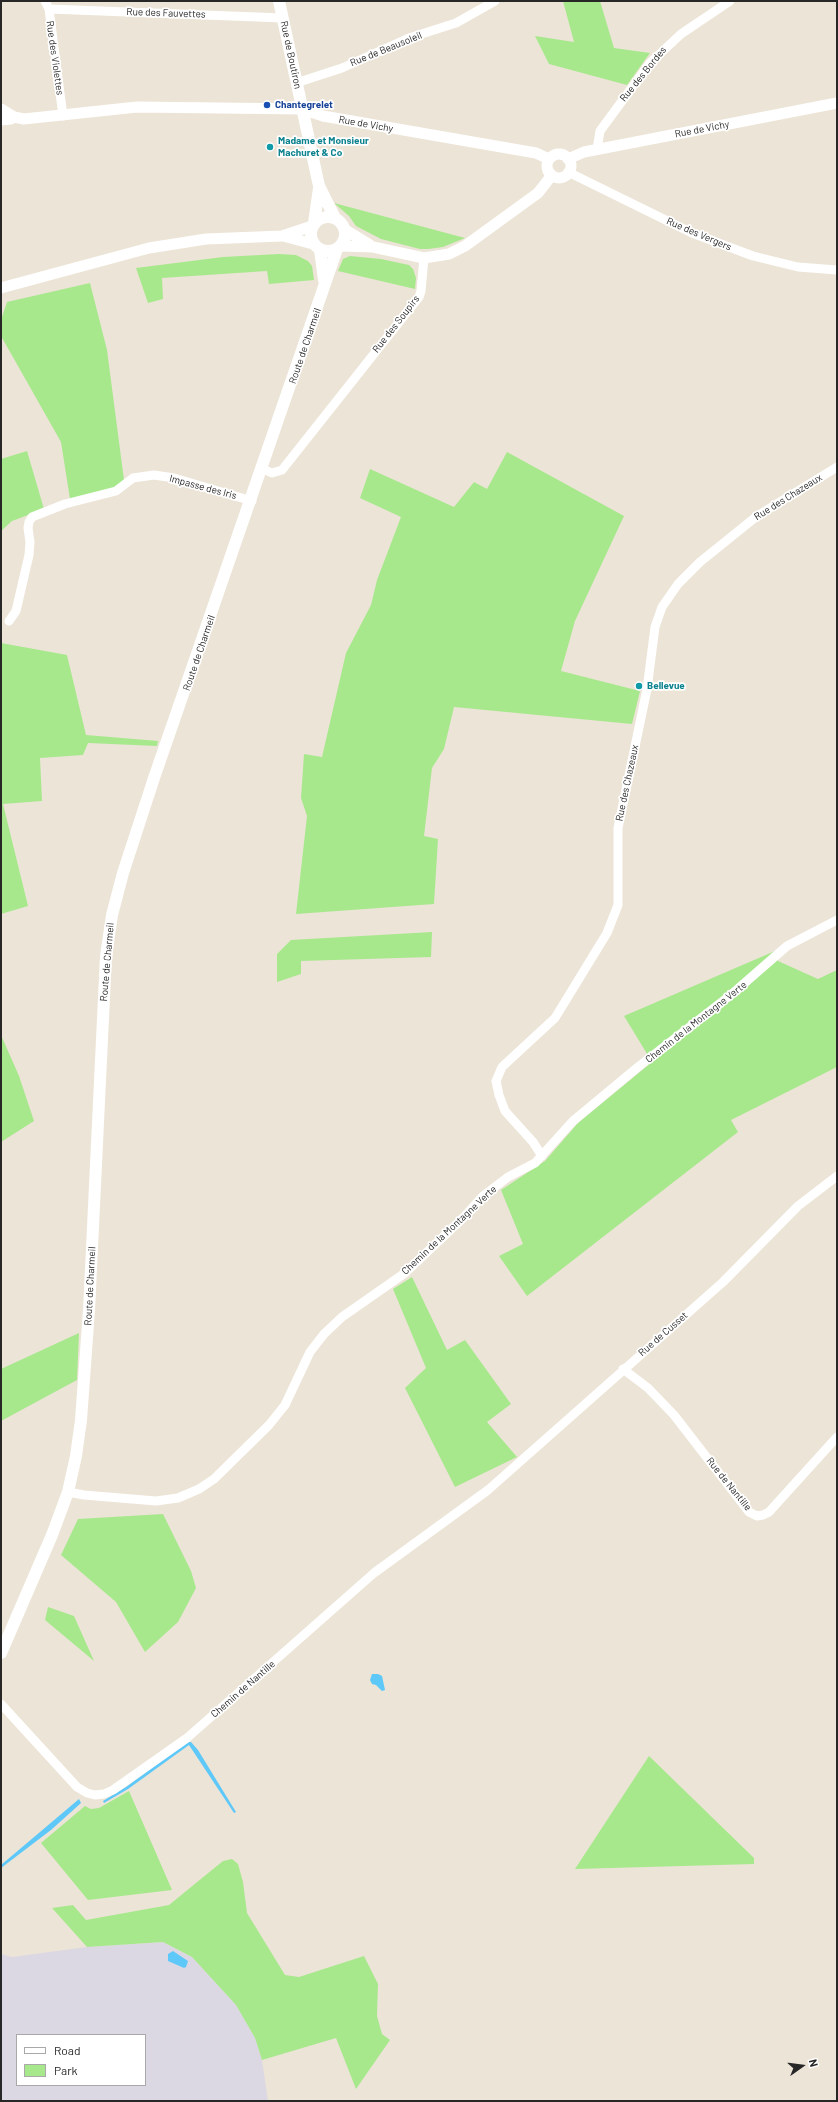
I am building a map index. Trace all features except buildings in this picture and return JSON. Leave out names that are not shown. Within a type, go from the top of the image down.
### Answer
[{"type":"main road","name":"Rue de Boutiron","points":[[279,1],[302,108]]},
{"type":"main road","points":[[302,108],[319,186],[335,218],[344,229],[345,238],[339,247],[329,252],[316,247],[310,235],[319,186]]},
{"type":"main road","points":[[313,224],[326,217],[335,218]]},
{"type":"main road","name":"Route de Charmeil","points":[[316,247],[323,265],[323,292]]},
{"type":"main road","name":"Route de Charmeil","points":[[1,1652],[52,1535],[68,1492],[82,1420],[106,956],[112,915],[123,873],[154,778],[252,501],[339,247]]},
{"type":"street","name":"Rue de Beausoleil","points":[[296,83],[342,68],[409,38],[456,23],[495,1]]},
{"type":"street","name":"Rue des Bordes","points":[[597,149],[600,131],[650,63],[681,34],[730,1]]},
{"type":"street","name":"Rue des Fauvettes","points":[[47,5],[283,18]]},
{"type":"street","name":"Rue des Violettes","points":[[47,5],[63,116]]},
{"type":"street","name":"Rue de Vichy","points":[[568,159],[584,152],[597,149],[837,104]]},
{"type":"street","name":"Rue de Vichy","points":[[14,117],[24,119],[63,116],[137,107],[302,108],[323,116],[536,153],[549,159]]},
{"type":"street","points":[[1,109],[14,117],[11,120],[1,121]]},
{"type":"street","points":[[556,154],[565,156],[568,159],[570,163],[568,172],[561,177],[552,175],[547,168],[549,159],[556,154]]},
{"type":"street","name":"Rue des Vergers","points":[[568,172],[692,233],[753,256],[798,267],[837,270]]},
{"type":"street","points":[[339,247],[373,247],[424,258],[449,254],[465,246],[538,193],[552,175]]},
{"type":"street","points":[[1,288],[149,248],[206,239],[282,236],[313,224]]},
{"type":"street","points":[[344,229],[373,247]]},
{"type":"street","points":[[282,236],[316,247]]},
{"type":"street","name":"Rue des Soupirs","points":[[263,469],[272,473],[282,470],[419,297],[421,291],[424,258]]},
{"type":"street","name":"Rue des Chazeaux","points":[[542,1156],[533,1142],[505,1111],[496,1082],[502,1067],[555,1018],[607,933],[618,906],[618,828],[647,689],[655,627],[662,607],[678,584],[700,562],[757,516],[837,467]]},
{"type":"street","name":"Impasse des Iris","points":[[9,621],[16,611],[28,561],[30,542],[28,528],[32,517],[65,504],[106,495],[121,488],[133,478],[149,476],[174,478],[252,501]]},
{"type":"street","name":"Chemin de la Montagne Verte","points":[[68,1492],[84,1496],[156,1501],[178,1498],[199,1489],[214,1479],[273,1420],[285,1405],[310,1352],[328,1329],[342,1317],[405,1273],[462,1219],[483,1196],[508,1177],[535,1163],[573,1121],[638,1067],[732,994],[787,946],[837,920]]},
{"type":"street","name":"Rue de Cusset","points":[[488,1490],[723,1282],[798,1206],[837,1176]]},
{"type":"street","name":"Rue de Nantille","points":[[623,1369],[648,1388],[674,1415],[749,1512],[757,1516],[769,1512],[837,1437]]},
{"type":"street","name":"Chemin de Nantille","points":[[1,1704],[77,1787],[86,1793],[95,1795],[104,1794],[113,1790],[187,1738],[374,1573],[488,1490]]},
{"type":"shaded area","points":[[163,1942],[192,1957],[236,2005],[255,2038],[262,2060],[268,2101],[1,2101],[1,1954],[12,1957],[87,1947]]},
{"type":"green space","points":[[563,1],[600,1],[614,48],[650,53],[627,85],[549,64],[535,36],[574,42]]},
{"type":"green space","points":[[334,203],[465,238],[443,247],[428,249],[420,249],[381,239],[356,226],[349,216]]},
{"type":"green space","points":[[279,254],[296,255],[308,261],[312,266],[314,280],[269,284],[267,271],[162,278],[163,299],[148,303],[136,268],[223,257]]},
{"type":"green space","points":[[350,256],[381,259],[409,265],[413,269],[416,278],[415,289],[338,271],[343,259]]},
{"type":"green space","points":[[90,283],[107,350],[124,480],[117,488],[70,499],[61,442],[1,336],[1,320],[7,302]]},
{"type":"green space","points":[[27,451],[44,509],[12,521],[1,531],[1,459]]},
{"type":"green space","points":[[507,452],[624,516],[575,621],[561,671],[640,691],[632,724],[454,707],[444,749],[432,768],[424,836],[438,839],[434,904],[296,914],[307,816],[301,798],[304,754],[322,757],[346,653],[371,605],[377,580],[401,517],[360,498],[370,469],[454,507],[474,482],[487,489]]},
{"type":"green space","points":[[1,643],[67,655],[86,735],[158,741],[157,746],[88,743],[83,755],[40,758],[42,801],[3,804],[28,906],[1,914]]},
{"type":"green space","points":[[432,932],[431,957],[301,961],[301,974],[277,982],[277,954],[291,940]]},
{"type":"green space","points":[[775,951],[778,961],[818,979],[837,970],[837,1067],[731,1120],[738,1132],[527,1296],[499,1256],[523,1244],[501,1190],[545,1161],[578,1123],[652,1062],[624,1016]]},
{"type":"green space","points":[[1,1035],[19,1076],[34,1121],[1,1142]]},
{"type":"green space","points":[[412,1277],[447,1350],[465,1340],[511,1404],[487,1422],[517,1457],[455,1487],[405,1388],[426,1368],[393,1289]]},
{"type":"green space","points":[[79,1333],[77,1380],[1,1421],[1,1369]]},
{"type":"green space","points":[[163,1514],[191,1571],[196,1588],[178,1622],[145,1652],[116,1602],[61,1555],[78,1519]]},
{"type":"green space","points":[[48,1607],[74,1616],[94,1661],[45,1620]]},
{"type":"green space","points":[[649,1756],[754,1858],[754,1864],[575,1869]]},
{"type":"green space","points":[[129,1791],[172,1890],[88,1900],[41,1843],[85,1806],[91,1809],[99,1808]]},
{"type":"green space","points":[[232,1859],[238,1864],[243,1882],[247,1913],[285,1975],[299,1977],[364,1956],[378,1984],[377,2016],[382,2034],[390,2040],[356,2089],[336,2038],[262,2060],[255,2038],[236,2005],[192,1957],[163,1942],[87,1947],[52,1908],[73,1905],[86,1920],[169,1905],[223,1861]]},
{"type":"water","points":[[372,1674],[382,1676],[385,1690],[382,1691],[376,1685],[372,1684],[370,1680]]},
{"type":"water","points":[[188,1742],[191,1742],[198,1750],[236,1812],[234,1813],[189,1745],[128,1789],[104,1803],[103,1801],[126,1787]]},
{"type":"water","points":[[79,1799],[81,1803],[51,1830],[1,1868],[1,1865]]},
{"type":"water","points":[[173,1951],[188,1961],[186,1967],[184,1968],[168,1961],[168,1954]]},
{"type":"place","name":"Chantegrelet","points":[[267,105]]},
{"type":"place","name":"Madame et Monsieur Machuret & Co","points":[[270,147]]},
{"type":"place","name":"Bellevue","points":[[639,686]]}]
